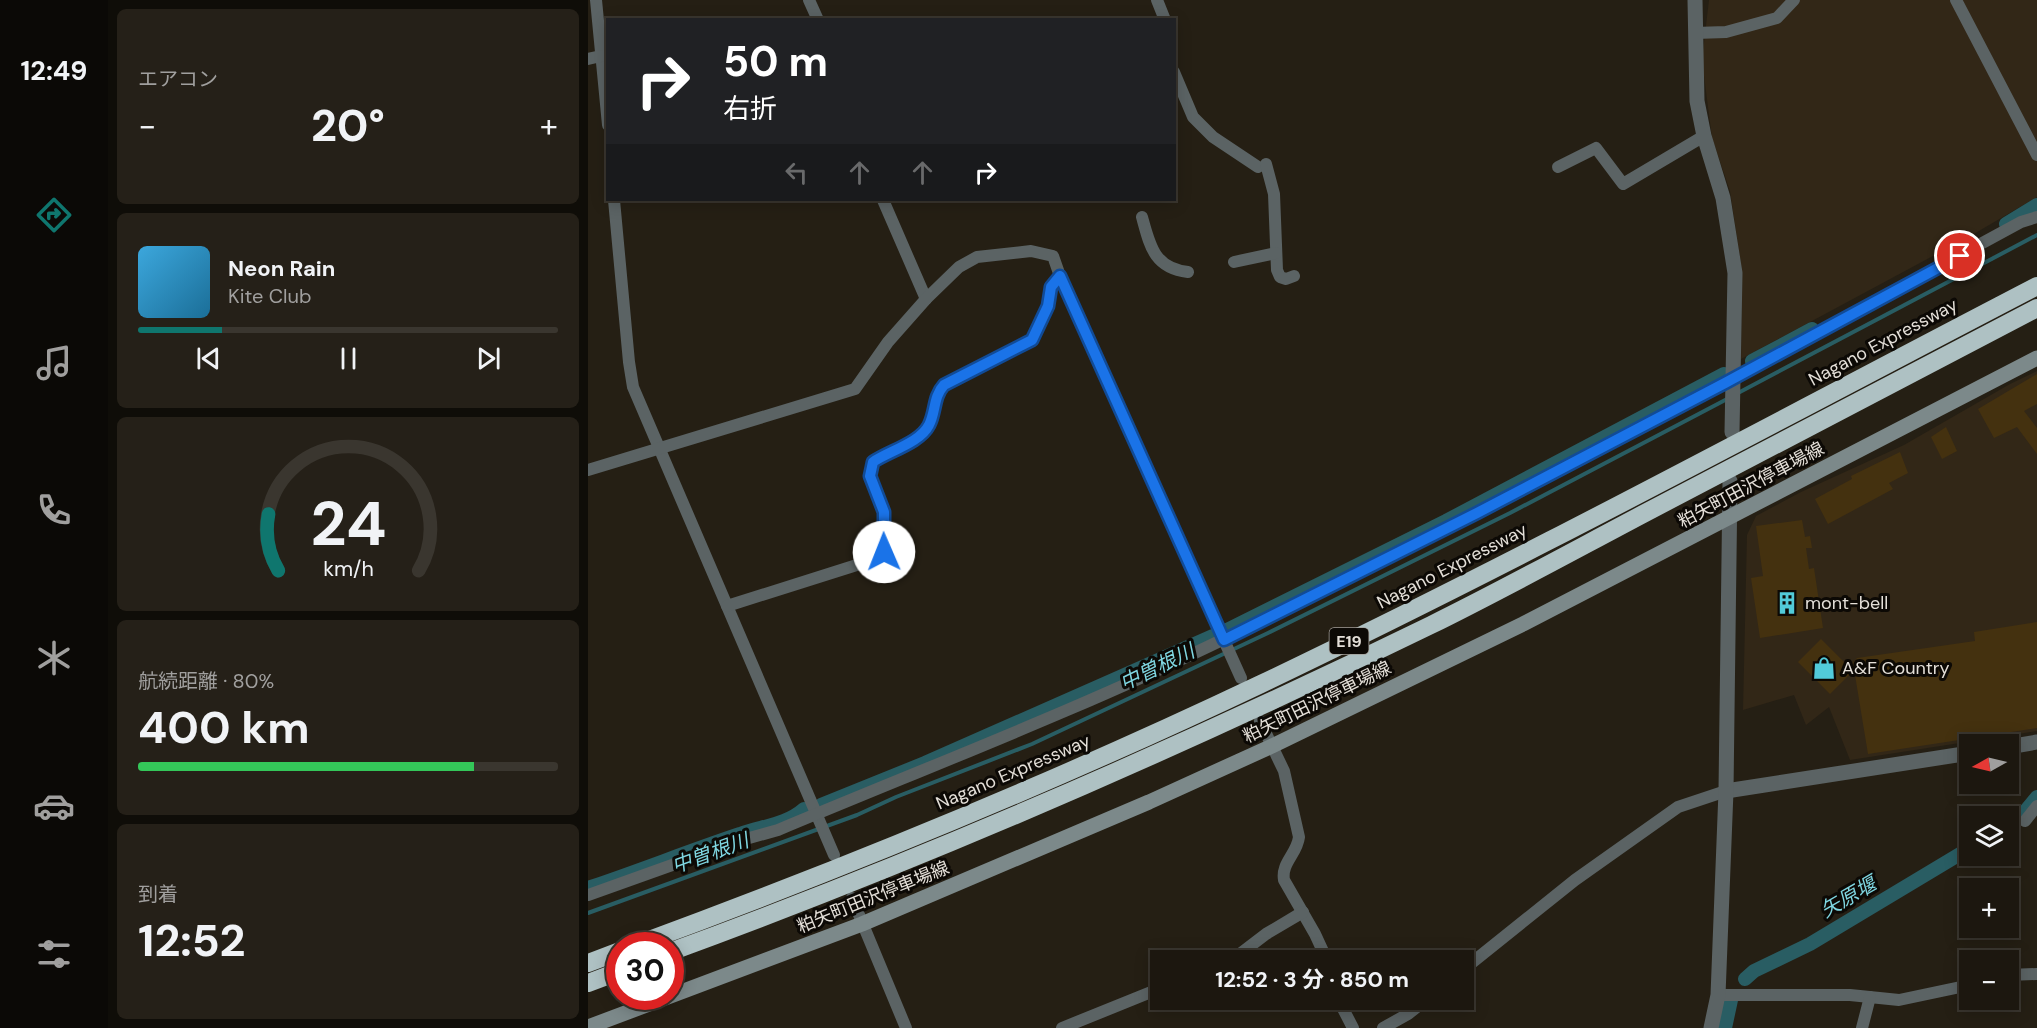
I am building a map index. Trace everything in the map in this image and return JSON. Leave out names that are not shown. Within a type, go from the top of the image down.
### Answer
[{"type":"highway","name":"Nagano Expressway","points":[[672,932],[912,838],[1097,760],[1249,689],[1426,603],[2037,286]]},
{"type":"highway","name":"E19","points":[[684,947],[754,922],[926,853],[1269,703],[1435,623],[2037,308]]},
{"type":"highway","points":[[588,963],[606,956]]},
{"type":"highway","points":[[588,983],[606,976]]},
{"type":"main road","name":"粕矢町田沢停車場線","points":[[588,1027],[862,924],[1128,811],[1272,746],[1523,624],[2037,358]]},
{"type":"street","points":[[596,0],[606,101]]},
{"type":"street","points":[[809,0],[817,18]]},
{"type":"street","points":[[1156,0],[1164,18]]},
{"type":"street","points":[[1695,0],[1697,101],[1704,136],[1723,198],[1735,273],[1732,432]]},
{"type":"street","points":[[1695,33],[1726,32],[1777,18],[1794,0]]},
{"type":"street","points":[[1956,0],[2037,155]]},
{"type":"street","points":[[588,59],[602,56]]},
{"type":"street","points":[[1176,77],[1193,117],[1213,137],[1262,166],[1274,194],[1276,270],[1280,278],[1286,279],[1294,276]]},
{"type":"street","points":[[1558,167],[1596,148],[1623,184],[1704,136]]},
{"type":"street","points":[[614,201],[633,387],[834,855]]},
{"type":"street","points":[[883,201],[926,299]]},
{"type":"street","points":[[588,895],[742,840],[778,830],[1005,737],[1224,640],[1466,518],[1734,378],[2021,222],[2037,217]]},
{"type":"street","points":[[1142,218],[1156,256],[1166,266],[1188,272]]},
{"type":"street","points":[[588,470],[855,389],[888,342],[926,299],[959,267],[976,257],[1031,251],[1053,256],[1241,678]]},
{"type":"street","points":[[1233,262],[1276,253]]},
{"type":"street","points":[[727,606],[882,556],[884,552],[884,512],[870,476],[873,462],[921,436],[930,423],[936,396],[944,385],[1032,340],[1048,306],[1051,287],[1060,276]]},
{"type":"street","points":[[1711,1028],[1718,995],[1726,790],[1730,481]]},
{"type":"street","points":[[1260,721],[1284,771],[1299,837],[1298,845],[1285,866],[1284,880],[1322,950]]},
{"type":"street","points":[[2019,745],[2037,742]]},
{"type":"street","points":[[1474,961],[1575,880],[1678,807],[1726,790],[1959,755]]},
{"type":"street","points":[[2025,822],[2037,806]]},
{"type":"street","points":[[852,898],[906,1028]]},
{"type":"street","points":[[1245,950],[1302,912]]},
{"type":"street","points":[[2019,975],[2037,974]]},
{"type":"street","points":[[1718,995],[1850,995],[1899,1000],[1959,987]]},
{"type":"street","points":[[1062,1028],[1150,992]]},
{"type":"street","points":[[1862,1028],[1870,997]]},
{"type":"street","points":[[1344,1010],[1353,1028]]},
{"type":"street","points":[[1383,1028],[1413,1010]]},
{"type":"shaded area","points":[[1709,0],[1794,0],[1797,4],[1800,0],[2037,0],[2037,197],[1972,235],[1741,359],[1742,271],[1730,191],[1712,138],[1702,60]]},
{"type":"shaded area","points":[[2037,371],[2037,731],[2018,734],[1959,734],[1959,743],[1850,760],[1829,707],[1806,725],[1794,695],[1743,710],[1747,535],[1756,516],[1801,492],[1904,445]]},
{"type":"building","points":[[2037,374],[2037,404],[2024,411],[2037,428],[2037,454],[2017,427],[1994,438],[1978,409]]},
{"type":"building","points":[[1946,427],[1957,451],[1942,459],[1931,437]]},
{"type":"building","points":[[1900,452],[1908,473],[1889,483],[1893,489],[1828,524],[1815,499],[1852,479],[1851,476]]},
{"type":"building","name":"mont-bell","points":[[1802,520],[1805,537],[1810,536],[1812,548],[1806,548],[1809,569],[1814,568],[1823,628],[1760,638],[1751,578],[1763,576],[1756,526]]},
{"type":"building","points":[[2037,622],[2037,728],[1998,734],[1959,734],[1959,740],[1868,754],[1853,663],[1857,658],[1975,641],[1974,632]]},
{"type":"building","name":"A&F Country","points":[[1821,639],[1853,671],[1830,694],[1798,662]]},
{"type":"waterway","points":[[2006,224],[2037,205]]},
{"type":"waterway","name":"中曽根川","points":[[1738,393],[2037,235]]},
{"type":"waterway","points":[[1752,361],[1812,329]]},
{"type":"waterway","points":[[1227,630],[1446,521],[1724,374]]},
{"type":"waterway","name":"中曽根川","points":[[588,913],[857,815],[896,797],[1032,744],[1268,633],[1510,513],[1729,398]]},
{"type":"waterway","points":[[821,805],[925,763],[1213,636]]},
{"type":"waterway","name":"矢原堰","points":[[2019,817],[2037,797]]},
{"type":"waterway","points":[[588,888],[748,831],[782,822],[804,809]]},
{"type":"waterway","name":"矢原堰","points":[[1745,979],[1754,971],[1810,944],[1959,855]]},
{"type":"waterway","name":"矢原堰","points":[[1725,1028],[1731,1000]]},
{"type":"place","name":"mont-bell","points":[[1787,603]]},
{"type":"place","name":"A&F Country","points":[[1824,668]]},
{"type":"route","points":[[884,552],[884,512],[870,476],[871,465],[921,436],[930,423],[936,396],[944,385],[1032,340],[1048,306],[1051,287],[1060,276],[1224,640],[1477,513],[1960,256]]}]
